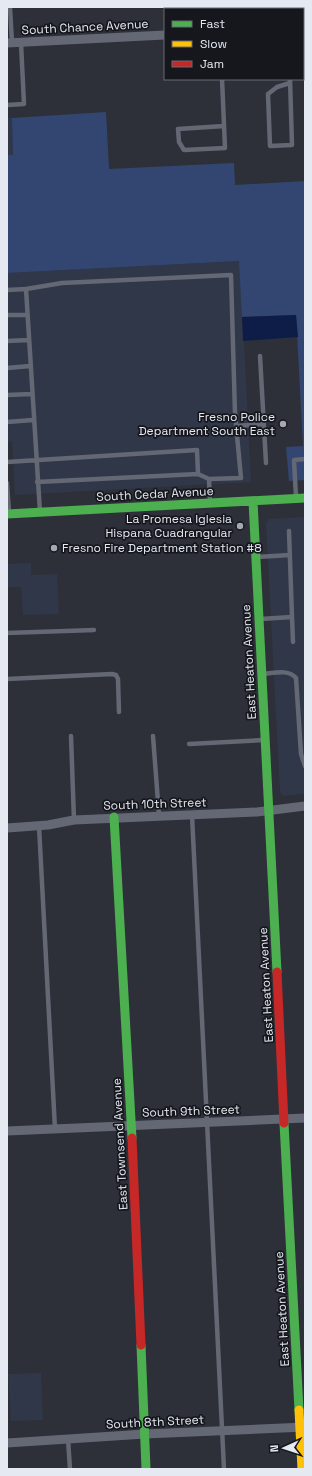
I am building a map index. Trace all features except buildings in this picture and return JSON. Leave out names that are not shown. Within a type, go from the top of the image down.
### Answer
[{"type":"street","name":"South Chance Avenue","points":[[13,43],[164,35]]},
{"type":"street","name":"South Cedar Avenue","points":[[8,514],[300,498]]},
{"type":"street","name":"East Heaton Avenue","points":[[253,501],[284,1119],[302,1427],[302,1469]]},
{"type":"street","name":"South 10th Street","points":[[7,828],[39,826],[74,820],[114,817],[192,815],[305,806]]},
{"type":"street","name":"East Townsend Avenue","points":[[114,817],[131,1125],[146,1469]]},
{"type":"street","name":"South 9th Street","points":[[7,1131],[305,1118]]},
{"type":"street","name":"South 8th Street","points":[[7,1443],[145,1434],[302,1427]]},
{"type":"lane","points":[[7,105],[24,104],[13,43],[10,7]]},
{"type":"lane","points":[[222,80],[225,148],[184,150],[181,147],[178,129],[224,126]]},
{"type":"lane","points":[[290,81],[292,146],[270,146],[268,94],[277,87],[290,81]]},
{"type":"lane","points":[[7,290],[26,289],[62,283],[231,275],[236,426],[241,478],[208,479],[198,474],[37,482]]},
{"type":"lane","points":[[26,289],[31,394],[40,512]]},
{"type":"lane","points":[[7,315],[28,315]]},
{"type":"lane","points":[[7,341],[29,340]]},
{"type":"lane","points":[[260,356],[266,464]]},
{"type":"lane","points":[[7,368],[30,366]]},
{"type":"lane","points":[[7,395],[31,394]]},
{"type":"lane","points":[[7,422],[33,420]]},
{"type":"lane","points":[[236,426],[263,424]]},
{"type":"lane","points":[[7,462],[197,450],[198,474]]},
{"type":"lane","points":[[300,498],[294,460],[305,459]]},
{"type":"lane","points":[[208,479],[210,503]]},
{"type":"lane","points":[[7,483],[8,514]]},
{"type":"lane","points":[[289,531],[293,642]]},
{"type":"lane","points":[[255,557],[290,555]]},
{"type":"lane","points":[[258,619],[292,617]]},
{"type":"lane","points":[[7,633],[94,630]]},
{"type":"lane","points":[[261,674],[287,672],[293,674],[296,678],[301,754],[305,766]]},
{"type":"lane","points":[[7,679],[116,675],[118,679],[120,712]]},
{"type":"lane","points":[[71,736],[74,820]]},
{"type":"lane","points":[[153,736],[159,815]]},
{"type":"lane","points":[[189,744],[265,740]]},
{"type":"lane","points":[[192,815],[224,1469]]},
{"type":"lane","points":[[39,826],[55,1129]]},
{"type":"lane","points":[[68,1439],[70,1469]]},
{"type":"shaded area","points":[[106,112],[109,169],[234,163],[235,185],[305,181],[305,480],[289,481],[286,447],[303,446],[296,315],[242,317],[239,261],[7,273],[7,155],[13,155],[12,118]]},
{"type":"shaded area","points":[[7,118],[12,118],[13,155],[7,155]]},
{"type":"shaded area","points":[[240,261],[251,482],[15,495],[12,442],[7,442],[7,273]]},
{"type":"shaded area","points":[[296,315],[298,337],[243,341],[242,317]]},
{"type":"shaded area","points":[[305,517],[305,794],[283,796],[280,792],[266,523],[269,519]]},
{"type":"shaded area","points":[[31,563],[31,575],[57,574],[59,614],[23,615],[21,587],[7,587],[7,564]]},
{"type":"shaded area","points":[[41,1373],[43,1420],[11,1421],[8,1374]]},
{"type":"traffic: fast","points":[[7,514],[305,498]]},
{"type":"traffic: fast","points":[[253,501],[277,972]]},
{"type":"traffic: fast","points":[[114,817],[132,1138]]},
{"type":"traffic: fast","points":[[284,1123],[299,1410]]},
{"type":"traffic: fast","points":[[141,1345],[146,1469]]},
{"type":"traffic: slow","points":[[299,1410],[302,1469]]},
{"type":"traffic: jam","points":[[277,972],[284,1123]]},
{"type":"traffic: jam","points":[[132,1138],[141,1345]]},
{"type":"place","name":"Fresno Police Department South East","points":[[283,424]]},
{"type":"place","name":"La Promesa Iglesia Hispana Cuadrangular","points":[[240,526]]},
{"type":"place","name":"Fresno Fire Department Station #8","points":[[54,548]]}]
